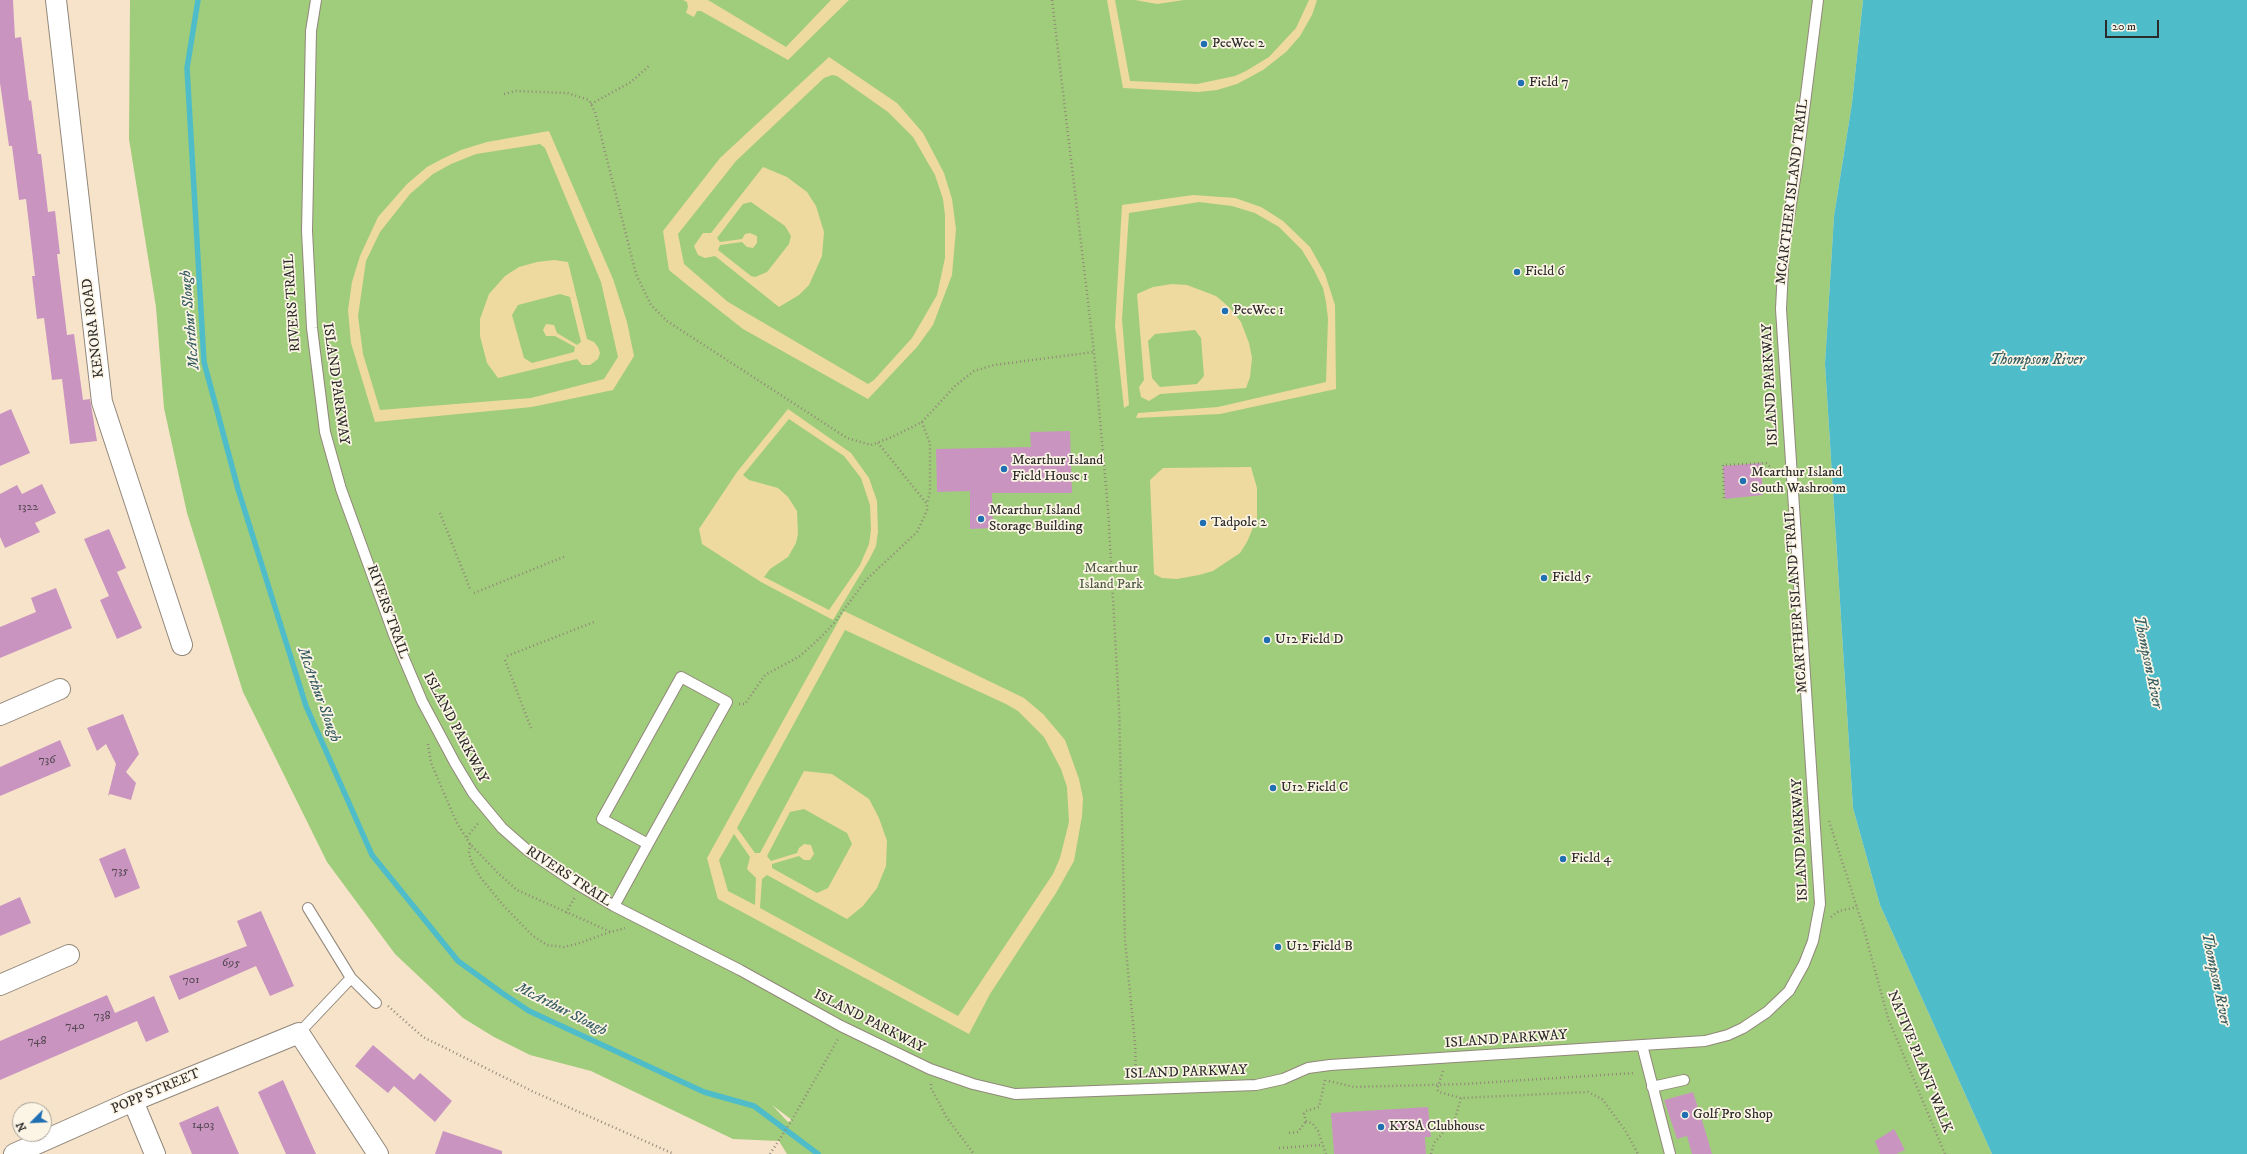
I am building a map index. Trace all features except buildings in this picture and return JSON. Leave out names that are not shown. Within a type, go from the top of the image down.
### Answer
[{"type":"street","name":"KENORA ROAD","points":[[56,0],[102,402],[182,645]]},
{"type":"street","points":[[0,715],[60,689]]},
{"type":"street","points":[[0,985],[69,955]]},
{"type":"street","points":[[299,1033],[378,1154]]},
{"type":"street","name":"POPP STREET","points":[[14,1154],[133,1102],[299,1033]]},
{"type":"street","points":[[133,1102],[155,1154]]},
{"type":"lane","name":"ISLAND PARKWAY","points":[[316,0],[311,32],[308,231],[312,328],[325,432],[341,489],[394,635],[422,701],[455,763],[486,811],[502,828],[549,866],[614,906],[740,970],[841,1026],[930,1069],[973,1084],[1016,1094],[1136,1088],[1256,1085],[1283,1079],[1308,1068],[1714,1039],[1743,1028],[1767,1012],[1789,991],[1797,978],[1811,946],[1818,923],[1820,889],[1781,316],[1784,249],[1797,166],[1818,0]]},
{"type":"lane","points":[[614,906],[727,702],[681,677],[602,819],[648,844]]},
{"type":"lane","points":[[308,908],[351,978],[380,1003]]},
{"type":"lane","points":[[299,1033],[351,978]]},
{"type":"lane","points":[[1642,1045],[1670,1154]]},
{"type":"lane","points":[[1652,1087],[1684,1080]]},
{"type":"path","points":[[1052,0],[1094,352],[1112,582],[1119,707],[1125,940],[1135,1044],[1136,1088]]},
{"type":"path","points":[[591,104],[631,82],[650,65]]},
{"type":"path","points":[[504,94],[516,91],[567,93],[589,100],[595,112],[636,274],[651,305],[667,321],[847,438],[871,445],[922,422],[955,386],[974,371],[994,365],[1094,352]]},
{"type":"path","points":[[922,422],[930,444],[930,492],[926,504]]},
{"type":"path","points":[[727,702],[745,704],[766,675],[800,656],[822,637],[866,580],[917,532],[928,510],[926,504],[878,442]]},
{"type":"path","points":[[1724,498],[1723,465],[1766,463],[1782,478],[1791,479]]},
{"type":"path","points":[[440,513],[471,591]]},
{"type":"path","points":[[474,593],[566,556]]},
{"type":"path","points":[[507,656],[594,622]]},
{"type":"path","points":[[505,660],[530,728]]},
{"type":"path","name":"RIVERS TRAIL","points":[[432,747],[428,739],[431,764],[444,795],[470,844],[517,890],[611,932]]},
{"type":"path","name":"NATIVE PLANT WALK","points":[[1828,819],[1832,825],[1888,1018],[1945,1154]]},
{"type":"path","points":[[467,838],[480,820],[485,826]]},
{"type":"path","name":"RIVERS TRAIL","points":[[470,844],[469,853],[472,863],[481,878],[503,905],[533,936],[547,945],[564,946],[577,944],[629,926],[623,923]]},
{"type":"path","name":"RIVERS TRAIL","points":[[570,892],[582,898]]},
{"type":"path","points":[[566,913],[576,895]]},
{"type":"path","points":[[380,1003],[423,1037],[534,1092],[674,1154]]},
{"type":"path","points":[[770,1154],[792,1120],[839,1036]]},
{"type":"path","points":[[1447,1057],[1437,1089],[1439,1092],[1461,1098],[1588,1092],[1602,1099],[1625,1130],[1638,1154]]},
{"type":"path","points":[[931,1079],[931,1088],[944,1114],[974,1154]]},
{"type":"path","points":[[1325,1079],[1319,1107],[1304,1112],[1306,1121],[1315,1127],[1326,1154]]},
{"type":"path","points":[[1431,1154],[1434,1143],[1455,1118],[1461,1098]]},
{"type":"path","points":[[1289,1133],[1298,1132],[1306,1121]]},
{"type":"path","points":[[1279,1148],[1323,1145]]},
{"type":"green space","name":"Mcarthur Island Park","points":[[130,0],[1863,0],[1852,103],[1834,216],[1825,364],[1853,808],[1880,905],[1992,1154],[787,1154],[779,1141],[733,1139],[591,1071],[530,1055],[494,1037],[463,1018],[395,954],[327,862],[243,692],[187,513],[164,408],[156,307],[129,139]],"holes":[[[772,1105],[792,1120],[788,1122]]]},
{"type":"sand","points":[[683,0],[708,0],[786,47],[831,0],[849,0],[788,60],[701,11],[697,11],[694,17],[686,13],[688,7],[687,2]]},
{"type":"sand","points":[[1107,0],[1115,0],[1130,81],[1197,84],[1235,76],[1269,57],[1296,28],[1309,0],[1317,0],[1312,15],[1300,36],[1286,52],[1263,70],[1237,84],[1217,90],[1198,92],[1123,88]]},
{"type":"sand","points":[[1135,0],[1184,0],[1157,4]]},
{"type":"sand","points":[[829,57],[897,103],[923,133],[944,173],[952,199],[956,229],[952,275],[933,325],[917,347],[868,399],[743,329],[669,270],[663,231],[720,158]],"holes":[[[832,75],[837,76],[888,112],[913,137],[935,175],[943,199],[945,215],[945,258],[937,295],[912,338],[874,380],[868,384],[728,302],[684,264],[678,234],[736,161],[824,78]]]},
{"type":"sand","points":[[549,131],[613,279],[627,322],[634,356],[613,390],[532,407],[375,422],[351,343],[348,310],[352,282],[360,256],[378,217],[407,184],[427,167],[442,159],[461,150],[487,142]],"holes":[[[540,144],[545,148],[601,282],[618,357],[604,379],[531,398],[380,410],[363,354],[358,316],[366,261],[380,232],[410,194],[433,174],[451,164],[476,154]]]},
{"type":"sand","points":[[763,167],[787,177],[807,192],[816,206],[824,232],[822,256],[809,285],[799,295],[779,307],[715,256],[705,258],[698,255],[694,246],[703,233],[711,233]],"holes":[[[751,202],[785,226],[791,236],[789,244],[767,272],[755,277],[751,276],[718,250],[720,245],[742,242],[747,247],[753,248],[757,243],[757,236],[750,233],[745,234],[742,239],[720,242],[717,238],[743,204]]]},
{"type":"sand","points":[[1193,195],[1235,198],[1261,207],[1283,221],[1310,247],[1325,274],[1335,305],[1336,389],[1220,414],[1136,418],[1138,413],[1218,407],[1326,382],[1328,319],[1326,302],[1323,288],[1302,250],[1279,227],[1255,213],[1232,206],[1199,202],[1129,213],[1122,319],[1129,405],[1124,408],[1115,326],[1122,205]]},
{"type":"sand","points":[[554,260],[568,262],[587,339],[594,342],[598,347],[600,353],[598,359],[590,365],[582,365],[577,359],[498,378],[487,363],[480,336],[480,319],[489,294],[505,276],[519,267],[537,262]],"holes":[[[560,294],[570,297],[581,342],[577,345],[557,333],[554,325],[546,324],[543,330],[546,336],[555,336],[575,347],[574,352],[532,363],[524,358],[512,315],[518,305]]]},
{"type":"sand","points":[[1172,284],[1187,285],[1216,296],[1229,307],[1241,322],[1249,343],[1252,358],[1250,377],[1246,388],[1160,394],[1149,401],[1141,397],[1139,387],[1144,380],[1137,294],[1153,287]],"holes":[[[1195,330],[1201,338],[1204,376],[1197,384],[1160,387],[1152,378],[1148,341],[1155,334]]]},
{"type":"sand","points":[[788,409],[851,453],[869,478],[877,501],[878,532],[876,546],[833,620],[761,582],[702,544],[699,529],[737,472]],"holes":[[[789,419],[844,456],[861,478],[870,505],[871,530],[869,544],[860,565],[829,610],[764,577],[770,569],[788,557],[796,543],[798,534],[797,511],[788,497],[778,488],[749,480],[743,475]]]},
{"type":"sand","name":"Tadpole 2","points":[[1251,467],[1257,488],[1257,518],[1247,542],[1240,553],[1213,571],[1199,575],[1177,579],[1162,578],[1154,574],[1150,480],[1163,468]]},
{"type":"sand","points":[[844,611],[1024,698],[1043,714],[1065,740],[1079,779],[1083,798],[1082,816],[1074,861],[1056,893],[990,994],[969,1034],[718,899],[707,858]],"holes":[[[845,630],[1006,704],[1018,711],[1044,737],[1061,769],[1067,787],[1069,822],[1060,858],[1053,874],[958,1016],[760,908],[762,879],[767,875],[847,919],[863,906],[877,888],[886,866],[887,841],[879,818],[869,799],[832,774],[804,771],[760,853],[755,853],[737,828]],[[804,809],[847,833],[852,844],[828,888],[817,893],[772,868],[772,864],[799,856],[804,860],[810,860],[814,854],[811,845],[804,844],[799,848],[797,853],[771,861],[767,856],[790,812]],[[734,834],[750,857],[747,869],[756,878],[755,905],[728,891],[719,860]]]},
{"type":"water","name":"Thompson River","points":[[1863,0],[2247,0],[2247,1154],[1992,1154],[1880,905],[1853,808],[1825,364],[1834,216],[1852,103]]},
{"type":"waterway","name":"McArthur Slough","points":[[198,0],[187,68],[204,362],[238,489],[306,706],[372,855],[458,961],[502,993],[529,1011],[704,1092],[754,1106],[818,1154]]},
{"type":"place","name":"PeeWee 2","points":[[1204,44]]},
{"type":"place","name":"Field 7","points":[[1521,83]]},
{"type":"place","name":"Field 6","points":[[1517,272]]},
{"type":"place","name":"PeeWee 1","points":[[1225,311]]},
{"type":"place","name":"Mcarthur Island Field House 1","points":[[1004,469]]},
{"type":"place","name":"Mcarthur Island South Washroom","points":[[1743,481]]},
{"type":"place","name":"Mcarthur Island Storage Building","points":[[981,519]]},
{"type":"place","name":"Tadpole 2","points":[[1203,523]]},
{"type":"place","name":"Field 5","points":[[1544,578]]},
{"type":"place","name":"U12 Field D","points":[[1267,640]]},
{"type":"place","name":"U12 Field C","points":[[1273,788]]},
{"type":"place","name":"Field 4","points":[[1563,859]]},
{"type":"place","name":"U12 Field B","points":[[1278,947]]},
{"type":"place","name":"Golf Pro Shop","points":[[1685,1115]]},
{"type":"place","name":"KYSA Clubhouse","points":[[1381,1127]]}]
